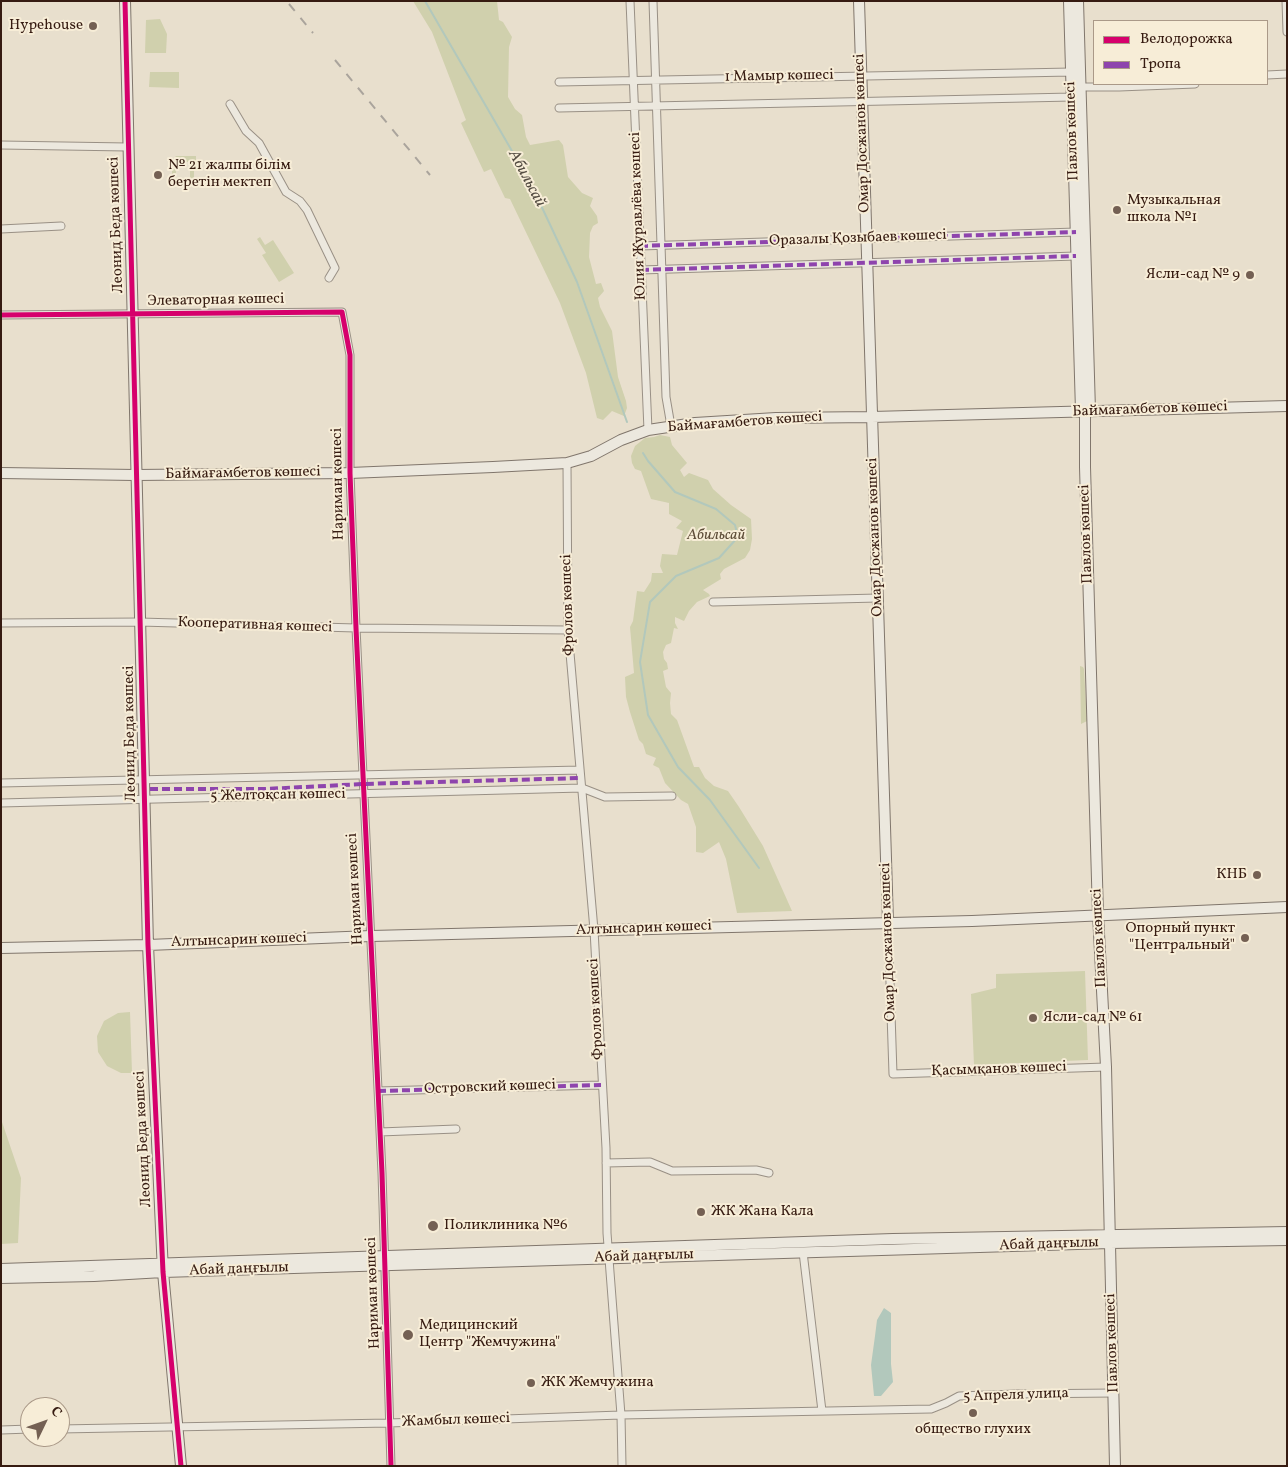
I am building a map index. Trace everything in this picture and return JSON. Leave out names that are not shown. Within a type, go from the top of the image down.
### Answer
[{"type":"street","name":"Леонид Беда көшесі","points":[[124,1],[148,945],[163,1268],[181,1466]]},
{"type":"street","name":"Юлия Журавлёва көшесі","points":[[630,1],[648,430]]},
{"type":"street","name":"Юлия Журавлёва көшесі","points":[[653,1],[666,396],[671,426]]},
{"type":"street","name":"Омар Досжанов көшесі","points":[[859,1],[893,1074]]},
{"type":"street","name":"Павлов көшесі","points":[[1069,1],[1076,256],[1085,411]]},
{"type":"street","name":"Павлов көшесі","points":[[1078,1],[1081,86],[1085,476],[1098,914],[1106,1067],[1115,1466]]},
{"type":"street","points":[[1286,1],[1287,32]]},
{"type":"street","points":[[1071,72],[1081,86]]},
{"type":"street","name":"1 Мамыр көшесі","points":[[559,82],[1071,72]]},
{"type":"street","points":[[1268,75],[1287,74]]},
{"type":"street","points":[[1072,96],[1081,86],[1170,85]]},
{"type":"street","name":"1 Мамыр көшесі","points":[[559,108],[1072,96]]},
{"type":"street","points":[[230,104],[246,131],[259,143],[286,192],[300,202],[307,210],[335,268],[329,278]]},
{"type":"street","points":[[1,145],[127,147]]},
{"type":"street","points":[[1,229],[61,226]]},
{"type":"street","name":"Оразалы Қозыбаев көшесі","points":[[640,246],[1076,232]]},
{"type":"street","name":"Оразалы Қозыбаев көшесі","points":[[641,270],[1076,256]]},
{"type":"street","name":"Элеваторная көшесі","points":[[1,315],[342,312]]},
{"type":"street","name":"Нариман көшесі","points":[[342,312],[350,355],[350,473],[386,1261],[391,1466]]},
{"type":"street","name":"Баймағамбетов көшесі","points":[[1,473],[135,475],[350,473],[567,463],[591,456],[621,440],[648,430],[695,423],[776,418],[1287,406]]},
{"type":"street","name":"Фролов көшесі","points":[[567,463],[568,630],[594,930],[606,1163],[607,1233],[621,1415],[622,1466]]},
{"type":"street","points":[[713,602],[878,598]]},
{"type":"street","name":"Кооперативная көшесі","points":[[1,624],[140,622],[356,628],[568,630]]},
{"type":"street","name":"5 Желтоқсан көшесі","points":[[1,783],[580,770]]},
{"type":"street","name":"5 Желтоқсан көшесі","points":[[1,803],[582,788],[605,797],[672,796]]},
{"type":"street","name":"Алтынсарин көшесі","points":[[1,948],[972,920],[1287,907]]},
{"type":"street","name":"Қасымқанов көшесі","points":[[893,1074],[1106,1067]]},
{"type":"street","name":"Островский көшесі","points":[[378,1091],[601,1085]]},
{"type":"street","points":[[380,1132],[456,1129]]},
{"type":"street","points":[[606,1163],[650,1162],[672,1171],[756,1170],[769,1173]]},
{"type":"street","name":"Абай даңғылы","points":[[609,1254],[803,1252],[1287,1232]]},
{"type":"street","name":"Абай даңғылы","points":[[1,1269],[163,1268],[609,1254],[893,1240],[1110,1238],[1287,1240]]},
{"type":"street","points":[[803,1252],[822,1411]]},
{"type":"street","name":"Абай даңғылы","points":[[1,1278],[94,1276],[163,1268]]},
{"type":"street","name":"5 Апреля улица","points":[[856,1410],[931,1408],[959,1396],[1114,1393]]},
{"type":"street","name":"Жамбыл көшесі","points":[[70,1428],[389,1423],[621,1415],[856,1410]]},
{"type":"street","points":[[1,1430],[20,1429]]},
{"type":"green space","name":"Абильсай","points":[[413,1],[497,1],[499,20],[503,22],[512,37],[509,47],[508,97],[515,109],[522,115],[526,137],[530,145],[559,140],[563,145],[568,177],[582,193],[593,198],[590,206],[597,216],[598,223],[593,226],[590,233],[589,257],[596,284],[601,283],[604,291],[598,298],[600,307],[612,331],[618,377],[627,408],[624,416],[612,411],[603,420],[597,418],[586,373],[560,303],[510,199],[505,198],[491,169],[484,172],[461,123],[466,120],[432,32]]},
{"type":"green space","points":[[160,19],[167,34],[166,53],[145,53],[146,20]]},
{"type":"green space","points":[[150,72],[179,72],[179,88],[149,87]]},
{"type":"green space","points":[[176,156],[196,156],[196,162],[176,162],[176,178],[190,178],[190,163],[194,163],[194,181],[197,181],[197,185],[174,185],[172,181],[172,161]]},
{"type":"green space","points":[[260,237],[265,245],[273,240],[294,273],[279,282],[262,255],[266,253],[257,239]]},
{"type":"green space","name":"Абильсай","points":[[660,435],[670,437],[672,445],[687,463],[680,470],[684,477],[689,473],[708,480],[713,489],[751,519],[752,539],[750,550],[745,558],[724,569],[720,574],[721,579],[703,590],[710,596],[697,602],[689,611],[684,621],[675,617],[678,629],[674,628],[671,643],[666,645],[663,652],[668,669],[663,671],[666,687],[671,693],[671,714],[677,720],[694,767],[699,767],[705,778],[714,786],[728,791],[739,807],[763,846],[792,911],[737,913],[726,859],[719,842],[703,853],[696,852],[696,827],[688,804],[681,800],[665,783],[659,768],[653,765],[656,758],[646,754],[643,744],[639,740],[630,712],[626,697],[625,677],[634,673],[630,627],[633,621],[637,591],[644,592],[651,581],[652,573],[663,573],[660,566],[662,554],[677,555],[683,531],[676,528],[682,521],[669,514],[669,503],[651,499],[641,471],[635,469],[632,463],[631,456],[635,446],[645,438]]},
{"type":"green space","points":[[1080,666],[1084,669],[1087,721],[1081,724]]},
{"type":"green space","points":[[1085,971],[1088,1060],[974,1065],[971,994],[996,988],[996,974]]},
{"type":"green space","points":[[130,1012],[132,1073],[121,1073],[107,1066],[98,1052],[97,1036],[104,1021],[118,1013]]},
{"type":"green space","points":[[1,1119],[21,1178],[18,1243],[1,1244]]},
{"type":"shaded area","points":[[884,1308],[891,1313],[893,1382],[881,1396],[874,1396],[871,1365],[877,1320]]},
{"type":"waterway","name":"Абильсай","points":[[425,1],[530,182],[577,282],[627,422]]},
{"type":"waterway","name":"Абильсай","points":[[643,453],[675,492],[716,509],[735,525],[738,537],[719,558],[676,576],[650,602],[640,662],[648,715],[678,767],[710,800],[759,868]]},
{"type":"railway","points":[[289,4],[313,33]]},
{"type":"railway","points":[[335,60],[430,175]]},
{"type":"marked path","points":[[640,246],[1076,232]]},
{"type":"marked path","points":[[641,270],[1076,256]]},
{"type":"marked path","points":[[150,789],[265,789],[363,784],[581,778]]},
{"type":"marked path","points":[[378,1091],[601,1085]]},
{"type":"cycle path","points":[[125,1],[148,945],[163,1272],[181,1466]]},
{"type":"cycle path","points":[[1,315],[342,312],[350,355],[350,473],[382,1173],[391,1466]]},
{"type":"place","name":"Hypehouse","points":[[93,26]]},
{"type":"place","name":"№ 21 жалпы білім беретін мектеп","points":[[158,175]]},
{"type":"place","name":"Музыкальная школа №1","points":[[1117,210]]},
{"type":"place","name":"Ясли-сад № 9","points":[[1250,275]]},
{"type":"place","name":"КНБ","points":[[1257,875]]},
{"type":"place","name":"Опорный пункт \"Центральный\"","points":[[1245,938]]},
{"type":"place","name":"Ясли-сад № 61","points":[[1033,1018]]},
{"type":"place","name":"ЖК Жана Кала","points":[[701,1212]]},
{"type":"place","name":"Поликлиника №6","points":[[433,1226]]},
{"type":"place","name":"Медицинский Центр \"Жемчужина\"","points":[[408,1335]]},
{"type":"place","name":"ЖК Жемчужина","points":[[531,1383]]},
{"type":"place","name":"общество глухих","points":[[973,1413]]}]
